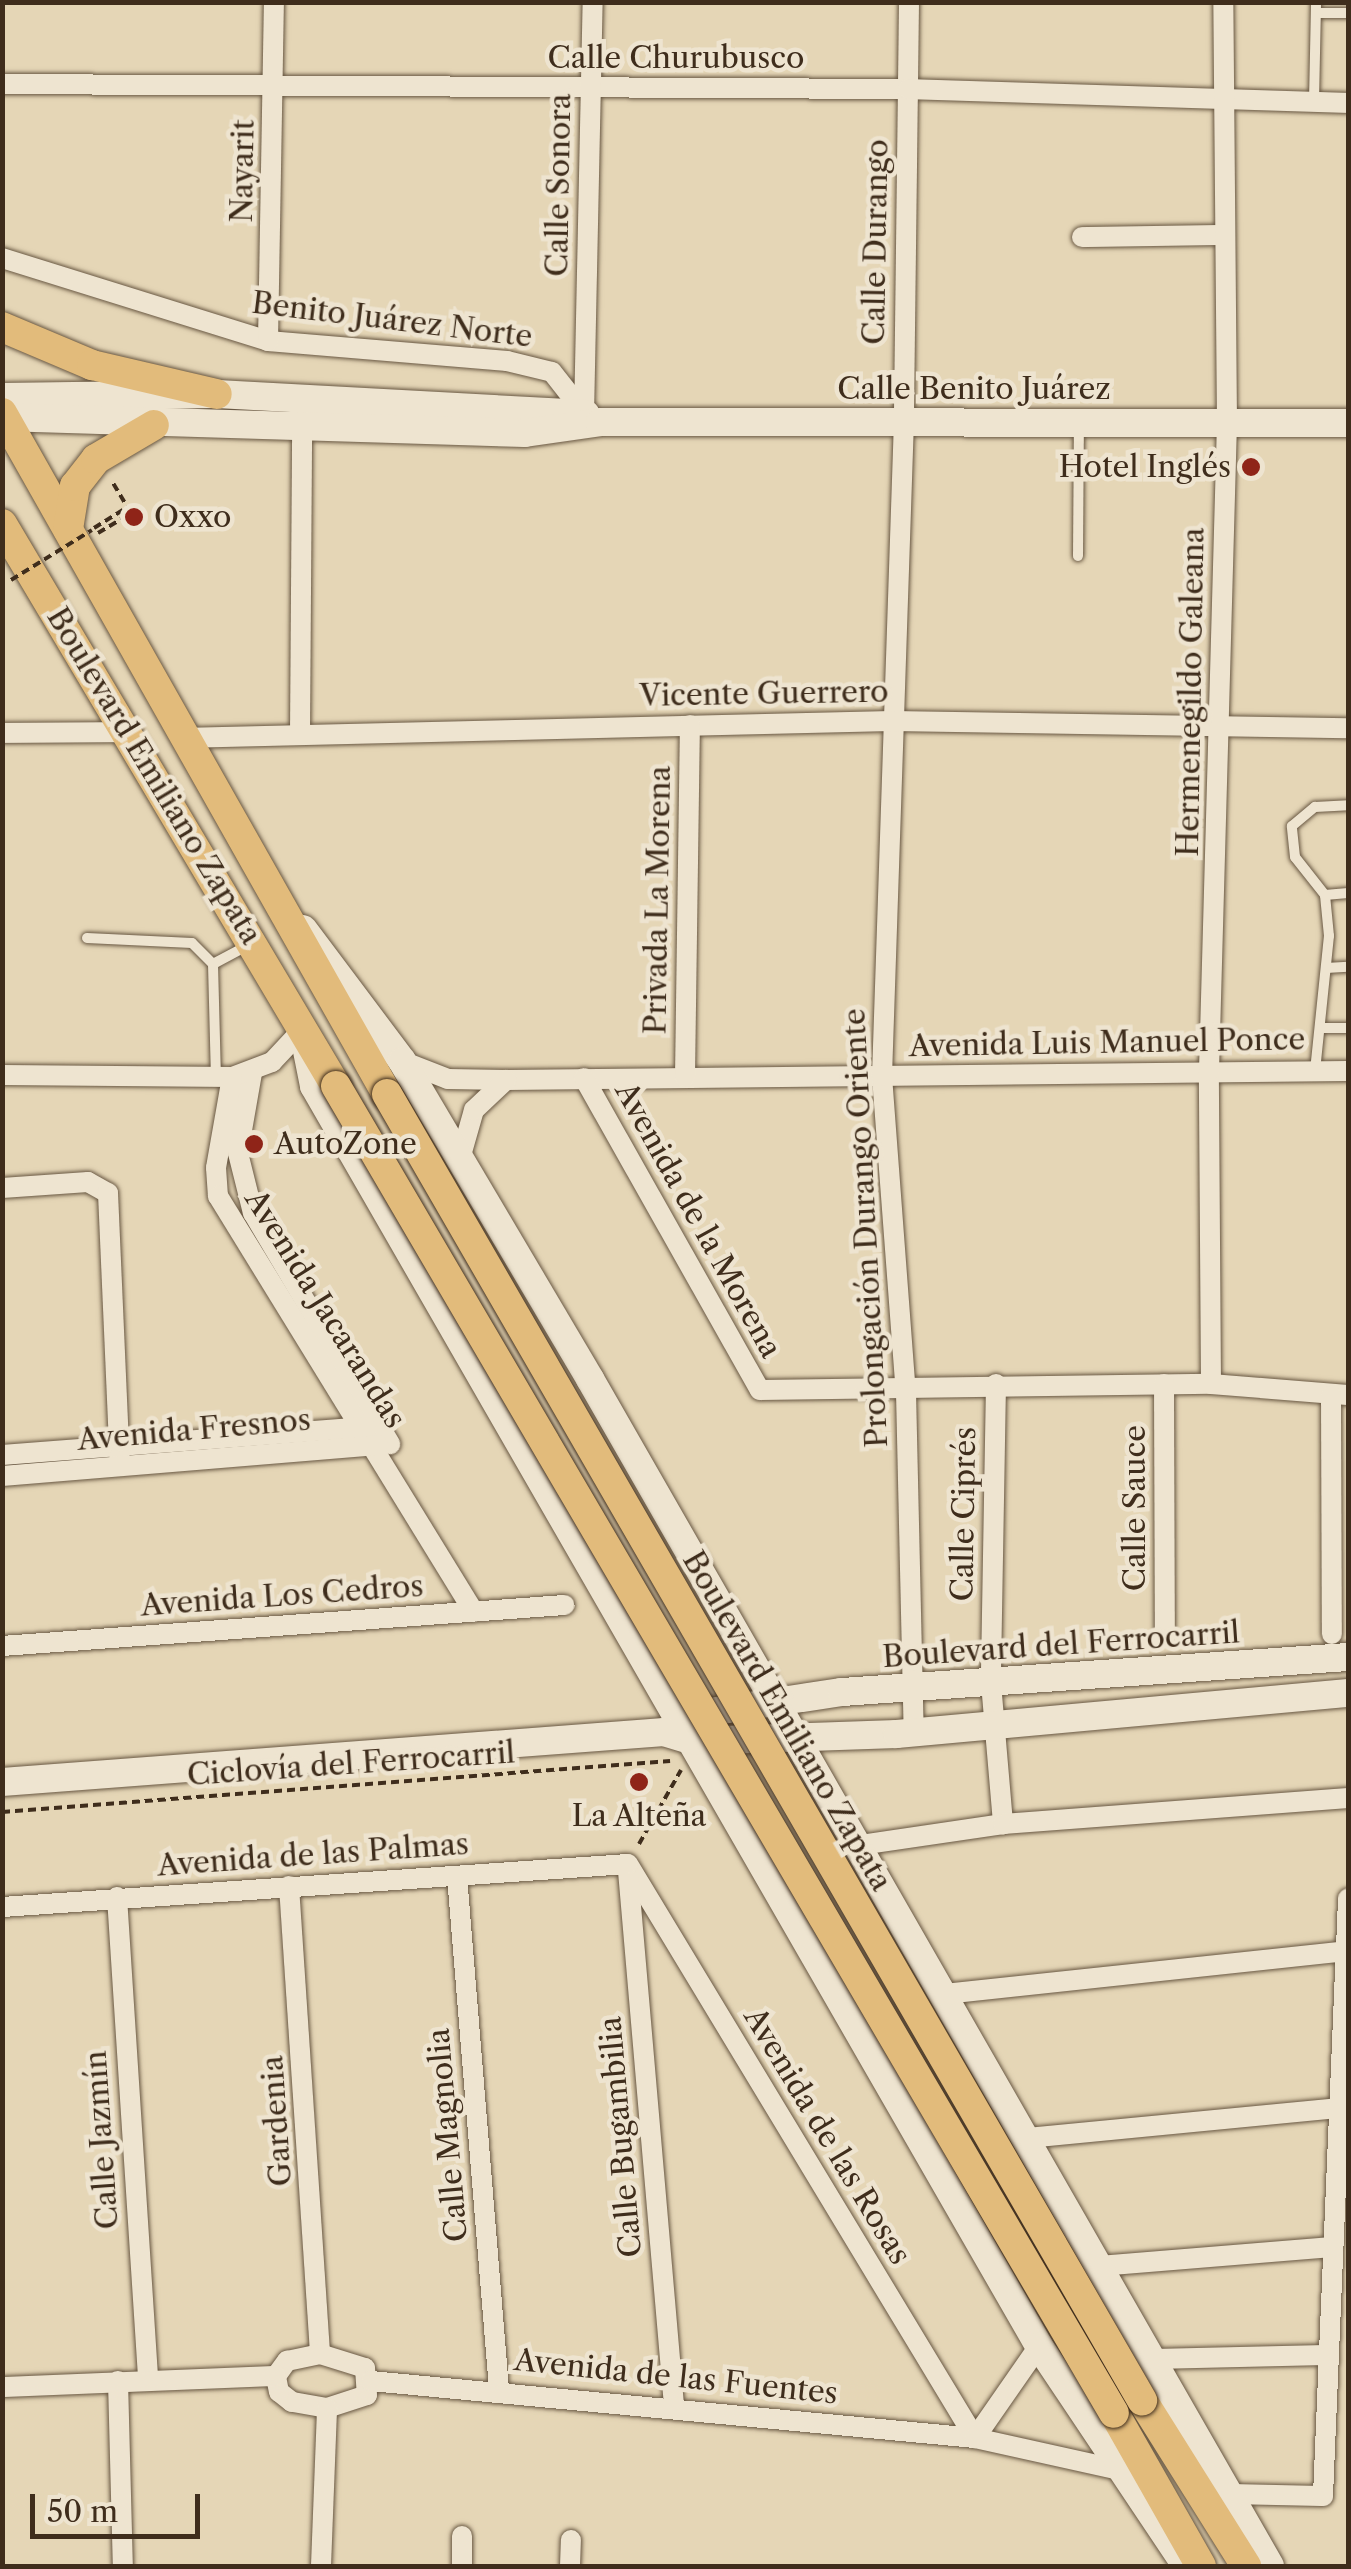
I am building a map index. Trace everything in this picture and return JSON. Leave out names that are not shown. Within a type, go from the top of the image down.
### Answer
[{"type":"main road","points":[[2,327],[92,366],[217,394]]},
{"type":"main road","name":"Boulevard Emiliano Zapata","points":[[3,411],[79,535],[181,738],[1142,2400],[1246,2566]]},
{"type":"main road","points":[[79,535],[75,486],[98,458],[154,425]]},
{"type":"main road","name":"Boulevard Emiliano Zapata","points":[[2,524],[131,732],[1201,2566]]},
{"type":"street","name":"Nayarit","points":[[268,341],[274,2]]},
{"type":"street","name":"Calle Sonora","points":[[589,422],[593,2]]},
{"type":"street","name":"Calle Durango","points":[[892,721],[904,420],[909,2]]},
{"type":"street","name":"Hermenegildo Galeana","points":[[1211,1384],[1209,1071],[1227,423],[1223,2]]},
{"type":"street","name":"Calle Churubusco","points":[[2,84],[908,89],[1348,103]]},
{"type":"street","points":[[1082,237],[1226,236]]},
{"type":"street","name":"Benito Juárez Norte","points":[[2,258],[268,341],[507,361],[552,372],[589,422]]},
{"type":"street","name":"Calle Benito Juárez","points":[[3,411],[217,394],[589,422]]},
{"type":"street","points":[[300,734],[303,398]]},
{"type":"street","name":"Calle Benito Juárez","points":[[3,411],[154,425],[300,431],[589,422],[1348,423]]},
{"type":"street","name":"Vicente Guerrero","points":[[181,738],[892,721],[1348,728]]},
{"type":"street","name":"Prolongación Durango Oriente","points":[[892,721],[882,1076],[906,1392],[914,1732]]},
{"type":"street","name":"Privada La Morena","points":[[685,1077],[690,724]]},
{"type":"street","points":[[2,734],[131,732]]},
{"type":"street","name":"Boulevard Emiliano Zapata","points":[[273,897],[320,947],[402,1061],[861,1844],[1270,2566]]},
{"type":"street","points":[[2,1075],[234,1076],[303,1029]]},
{"type":"street","name":"Boulevard Emiliano Zapata","points":[[303,1029],[314,1086],[671,1724]]},
{"type":"street","name":"Avenida Luis Manuel Ponce","points":[[402,1061],[448,1078],[506,1080],[1348,1071]]},
{"type":"street","name":"Avenida Jacarandas","points":[[234,1076],[216,1168],[218,1196],[375,1439],[474,1612]]},
{"type":"street","name":"Avenida de la Morena","points":[[584,1078],[760,1390],[906,1392]]},
{"type":"street","points":[[460,1160],[474,1110],[506,1080]]},
{"type":"street","points":[[2,1188],[88,1182],[108,1192],[119,1456]]},
{"type":"street","points":[[906,1392],[996,1384],[1211,1384],[1340,1396],[1332,1634]]},
{"type":"street","name":"Calle Ciprés","points":[[996,1384],[991,1683],[1003,1824]]},
{"type":"street","name":"Calle Sauce","points":[[1164,1384],[1165,1632]]},
{"type":"street","name":"Avenida Fresnos","points":[[2,1455],[119,1456],[375,1439]]},
{"type":"street","name":"Avenida Fresnos","points":[[2,1476],[119,1456]]},
{"type":"street","name":"Avenida Los Cedros","points":[[2,1646],[565,1604]]},
{"type":"street","name":"Boulevard del Ferrocarril","points":[[2,1782],[671,1724],[778,1702],[912,1689],[1348,1657]]},
{"type":"street","points":[[697,1748],[796,1734],[914,1732],[1348,1693]]},
{"type":"street","points":[[671,1724],[697,1748],[1039,2346],[1186,2566]]},
{"type":"street","points":[[861,1844],[1003,1824],[1348,1798]]},
{"type":"street","name":"Avenida de las Palmas","points":[[2,1907],[628,1864]]},
{"type":"street","name":"Calle Bugambilia","points":[[628,1864],[674,2405]]},
{"type":"street","name":"Avenida de las Rosas","points":[[628,1864],[975,2438]]},
{"type":"street","name":"Calle Magnolia","points":[[457,1876],[499,2389]]},
{"type":"street","name":"Gardenia","points":[[290,1886],[320,2354]]},
{"type":"street","name":"Calle Jazmín","points":[[117,1897],[148,2379]]},
{"type":"street","points":[[1230,2494],[1323,2496],[1348,1899]]},
{"type":"street","points":[[945,1994],[1346,1951]]},
{"type":"street","points":[[1027,2138],[1340,2108]]},
{"type":"street","points":[[1100,2266],[1331,2247]]},
{"type":"street","points":[[975,2438],[1039,2346]]},
{"type":"street","points":[[320,2354],[354,2361],[371,2381],[367,2395],[328,2408],[292,2402],[279,2392],[276,2376],[286,2361],[320,2354]]},
{"type":"street","points":[[1153,2359],[1326,2355]]},
{"type":"street","points":[[2,2387],[276,2376]]},
{"type":"street","points":[[118,2381],[123,2566]]},
{"type":"street","name":"Avenida de las Fuentes","points":[[371,2381],[674,2405],[975,2438],[1119,2470]]},
{"type":"street","points":[[321,2566],[328,2408]]},
{"type":"street","points":[[462,2536],[462,2566]]},
{"type":"street","points":[[570,2566],[571,2540]]},
{"type":"lane","points":[[1314,102],[1316,8],[1348,13]]},
{"type":"lane","points":[[1078,556],[1079,422]]},
{"type":"lane","points":[[1315,1071],[1326,968],[1325,894],[1295,857],[1292,826],[1314,807],[1348,805]]},
{"type":"lane","points":[[1325,894],[1348,892]]},
{"type":"lane","points":[[87,938],[192,942],[212,964],[234,1076]]},
{"type":"lane","points":[[212,964],[253,943]]},
{"type":"lane","points":[[1326,968],[1348,968]]},
{"type":"lane","points":[[1321,1028],[1348,1028]]},
{"type":"path","points":[[79,535],[131,513],[98,458]]},
{"type":"path","points":[[11,580],[128,507]]},
{"type":"path","points":[[628,1864],[676,1773],[697,1748]]},
{"type":"path","name":"Ciclovía del Ferrocarril","points":[[2,1812],[636,1769],[697,1748]]},
{"type":"place","name":"Hotel Inglés","points":[[1251,467]]},
{"type":"place","name":"Oxxo","points":[[134,517]]},
{"type":"place","name":"AutoZone","points":[[254,1144]]},
{"type":"place","name":"La Alteña","points":[[639,1782]]}]
